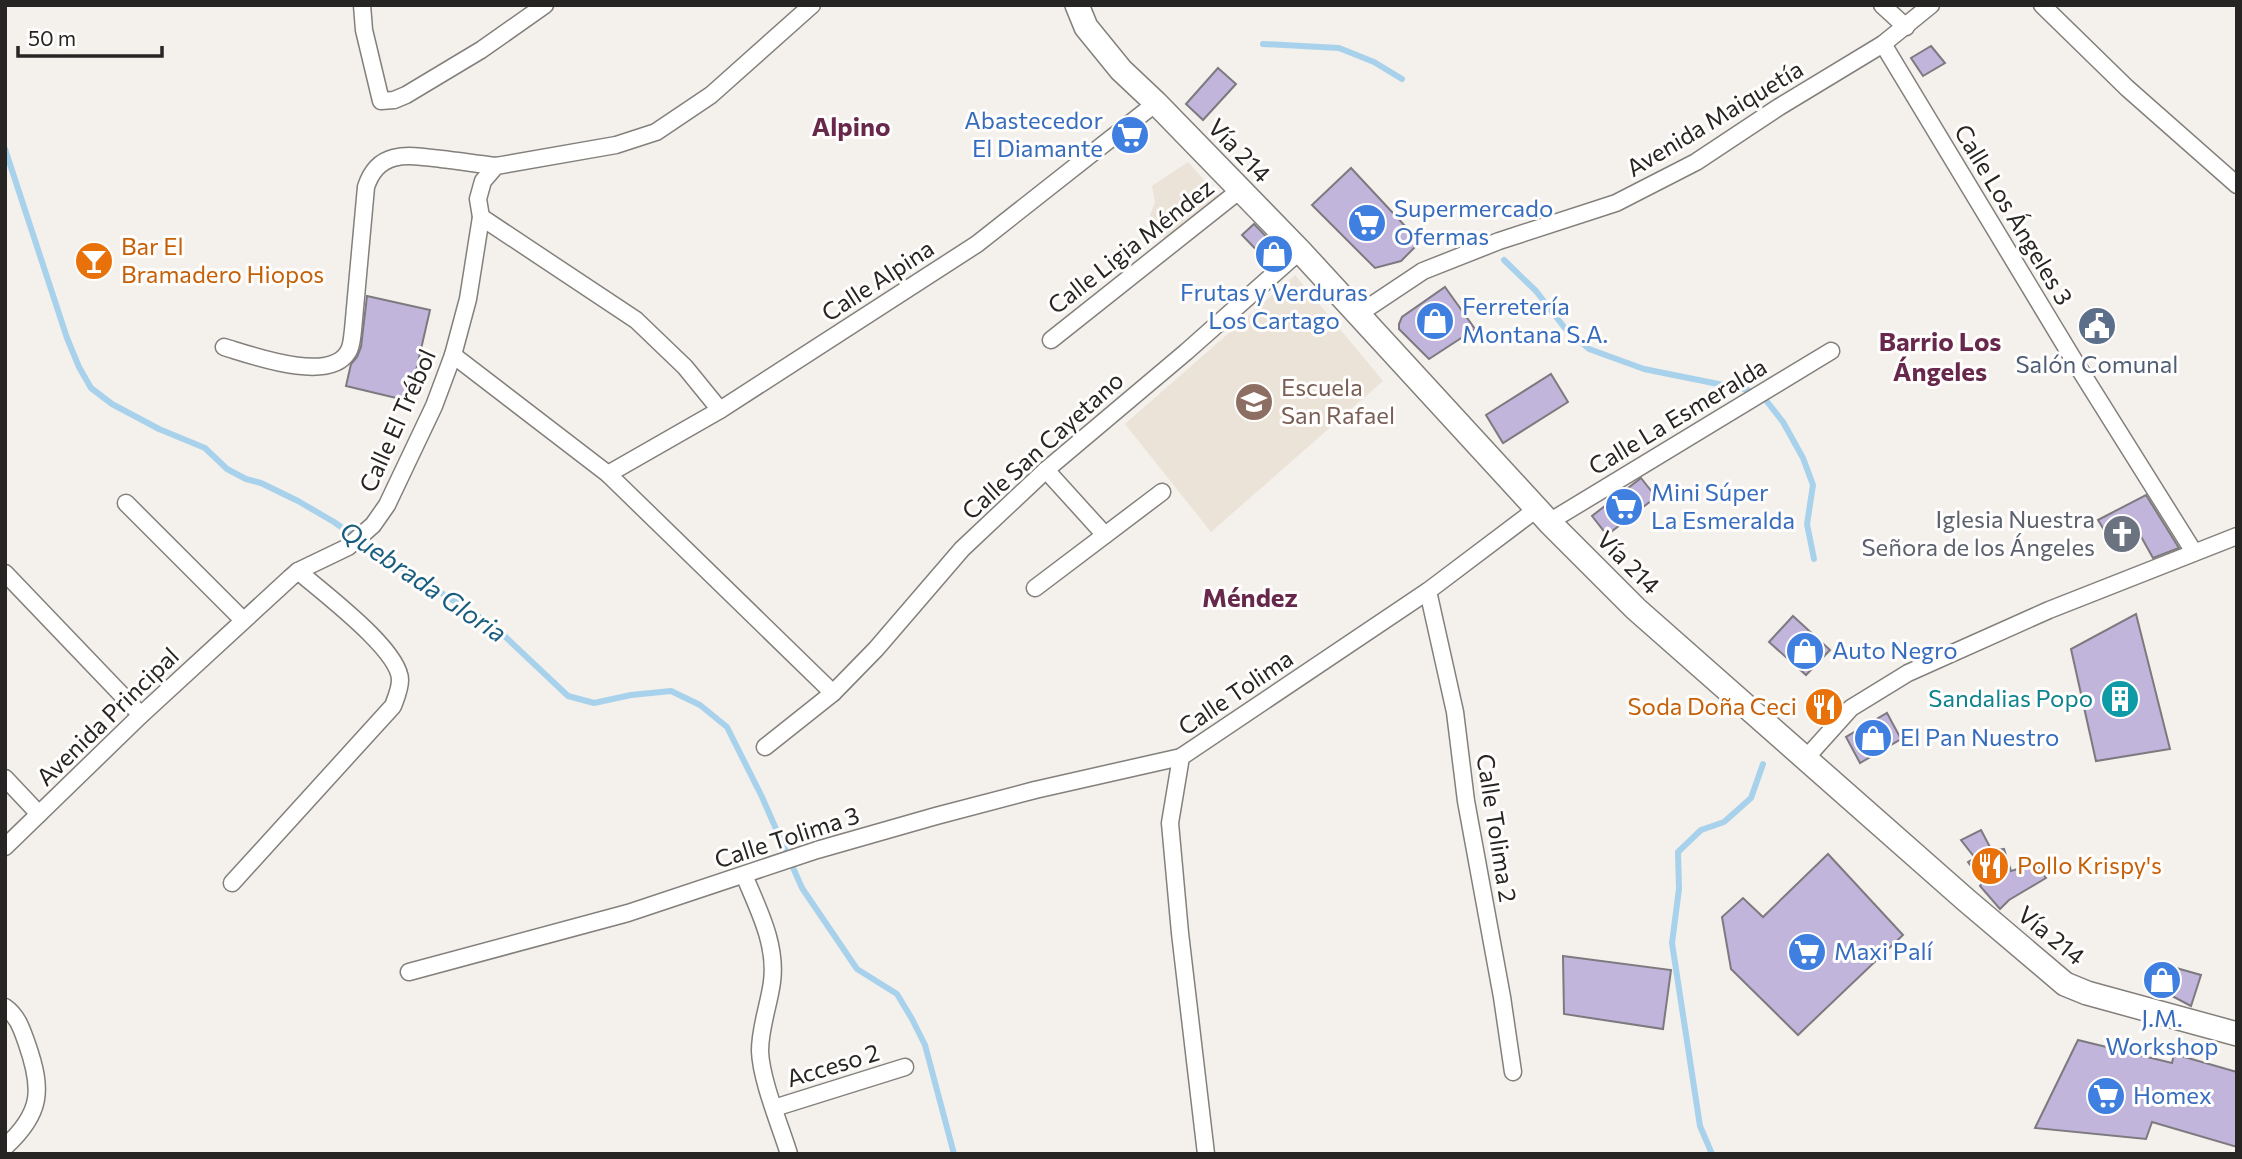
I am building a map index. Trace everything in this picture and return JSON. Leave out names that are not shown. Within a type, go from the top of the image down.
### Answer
[{"type":"main road","name":"Vía 214","points":[[1077,5],[1086,27],[1121,70],[1300,251],[1544,515],[1636,609],[2065,984],[2087,993],[2237,1034]]},
{"type":"street","points":[[362,5],[364,30],[381,101],[406,95],[481,50],[545,5]]},
{"type":"street","points":[[224,347],[284,365],[300,367],[327,364],[343,357],[349,351],[366,187],[370,175],[389,159],[404,155],[496,166],[616,145],[656,132],[711,95],[812,5]]},
{"type":"street","points":[[1882,5],[1906,27]]},
{"type":"street","name":"Avenida Maiquetía","points":[[1357,315],[1423,271],[1499,241],[1616,203],[1696,162],[1779,107],[1883,44],[1931,5]]},
{"type":"street","points":[[2042,5],[2127,88],[2237,185]]},
{"type":"street","name":"Calle Los Ángeles 3","points":[[1883,44],[2075,362],[2194,552]]},
{"type":"street","name":"Calle Alpina","points":[[608,474],[720,410],[977,244],[1156,103]]},
{"type":"street","name":"Calle El Trébol","points":[[243,620],[298,571],[348,547],[373,525],[387,505],[434,406],[453,355],[468,299],[481,216],[478,199],[483,181],[496,166]]},
{"type":"street","name":"Calle Ligia Méndez","points":[[1051,340],[1240,190]]},
{"type":"street","points":[[481,216],[636,320],[685,367],[720,410]]},
{"type":"street","name":"Calle San Cayetano","points":[[765,747],[833,693],[876,649],[962,549],[1046,470],[1300,251]]},
{"type":"street","name":"Calle La Esmeralda","points":[[1544,515],[1831,351]]},
{"type":"street","points":[[453,355],[608,474],[833,693]]},
{"type":"street","points":[[1046,470],[1105,535]]},
{"type":"street","points":[[1035,588],[1162,492]]},
{"type":"street","points":[[126,503],[243,620]]},
{"type":"street","name":"Calle Tolima","points":[[1206,1154],[1170,823],[1181,757],[1544,515]]},
{"type":"street","points":[[1806,758],[1851,708],[1908,673],[2049,610],[2237,536]]},
{"type":"street","points":[[232,883],[393,706],[398,694],[400,678],[395,662],[383,646],[298,571]]},
{"type":"street","points":[[5,573],[141,715]]},
{"type":"street","name":"Calle Tolima 2","points":[[1428,591],[1455,712],[1466,801],[1513,1072]]},
{"type":"street","name":"Avenida Principal","points":[[5,847],[243,620]]},
{"type":"street","name":"Calle Tolima 3","points":[[409,972],[628,913],[817,850],[1035,790],[1181,757]]},
{"type":"street","points":[[5,778],[40,814]]},
{"type":"street","points":[[744,875],[767,933],[773,958],[772,983],[762,1028],[760,1053],[789,1154]]},
{"type":"street","points":[[5,1007],[19,1022],[36,1070],[36,1100],[31,1118],[24,1129],[5,1146]]},
{"type":"street","name":"Acceso 2","points":[[774,1108],[905,1067]]},
{"type":"shaded area","points":[[1188,162],[1220,198],[1197,219],[1164,238],[1149,218],[1155,202],[1152,186]]},
{"type":"shaded area","name":"Escuela San Rafael","points":[[1295,275],[1383,381],[1211,532],[1125,424]]},
{"type":"building","points":[[1931,46],[1945,63],[1923,76],[1911,58]]},
{"type":"building","points":[[1218,68],[1236,84],[1203,120],[1186,104]]},
{"type":"building","name":"Supermercado Ofermas","points":[[1351,168],[1420,242],[1401,261],[1375,268],[1312,205]]},
{"type":"building","points":[[1254,224],[1282,253],[1270,264],[1242,235]]},
{"type":"building","name":"Ferretería Montana S.A.","points":[[1445,287],[1475,329],[1429,359],[1399,329],[1399,324],[1402,317]]},
{"type":"building","points":[[367,296],[430,310],[409,401],[346,386],[351,364],[361,347]]},
{"type":"building","points":[[1551,374],[1568,402],[1503,443],[1486,415]]},
{"type":"building","name":"Mini Súper La Esmeralda","points":[[1641,478],[1656,497],[1607,535],[1592,516]]},
{"type":"building","name":"Iglesia Nuestra Señora de los Ángeles","points":[[2146,495],[2179,548],[2153,558],[2139,533],[2115,548],[2098,520]]},
{"type":"building","name":"Sandalias Popo","points":[[2136,614],[2170,749],[2096,761],[2071,649]]},
{"type":"building","name":"Auto Negro","points":[[1793,616],[1830,650],[1806,675],[1769,642]]},
{"type":"building","name":"Soda Doña Ceci","points":[[1827,692],[1837,708],[1819,720],[1810,706]]},
{"type":"building","name":"El Pan Nuestro","points":[[1887,713],[1901,739],[1860,763],[1846,737]]},
{"type":"building","points":[[1981,830],[1992,851],[2004,849],[2011,871],[2037,863],[2046,878],[2009,900],[2000,909],[1980,886],[1983,882],[1968,862],[1975,858],[1961,840]]},
{"type":"building","name":"Maxi Palí","points":[[1828,854],[1903,935],[1798,1035],[1731,969],[1722,917],[1743,898],[1763,917]]},
{"type":"building","points":[[1563,956],[1671,970],[1663,1029],[1564,1014]]},
{"type":"building","points":[[2162,964],[2201,975],[2191,1006],[2153,986]]},
{"type":"building","name":"Homex","points":[[2078,1040],[2172,1063],[2174,1054],[2237,1072],[2237,1147],[2152,1122],[2146,1139],[2035,1128]]},
{"type":"waterway","points":[[1263,44],[1339,48],[1374,62],[1402,79]]},
{"type":"waterway","name":"Quebrada Gloria","points":[[5,149],[67,338],[91,388],[112,404],[159,429],[205,448],[227,469],[298,501],[334,522],[495,627],[568,696],[594,703],[631,695],[671,691],[700,705],[727,727],[762,797],[802,888],[857,969],[897,994],[912,1019],[925,1045],[954,1154]]},
{"type":"waterway","points":[[1504,260],[1536,291],[1564,327],[1589,349],[1644,369],[1748,390]]},
{"type":"waterway","points":[[1765,399],[1783,422],[1803,458],[1813,485],[1807,524],[1814,559]]},
{"type":"waterway","points":[[1712,1154],[1700,1126],[1672,943],[1679,889],[1678,852],[1701,830],[1724,822],[1751,798],[1763,764]]},
{"type":"place","name":"Abastecedor El Diamante","points":[[1130,135]]},
{"type":"place","name":"Supermercado Ofermas","points":[[1367,223]]},
{"type":"place","name":"Frutas y Verduras Los Cartago","points":[[1274,254]]},
{"type":"place","name":"Bar El Bramadero Hiopos","points":[[94,261]]},
{"type":"place","name":"Ferretería Montana S.A.","points":[[1435,321]]},
{"type":"place","name":"Salón Comunal","points":[[2097,326]]},
{"type":"place","name":"Escuela San Rafael","points":[[1254,402]]},
{"type":"place","name":"Mini Súper La Esmeralda","points":[[1624,507]]},
{"type":"place","name":"Iglesia Nuestra Señora de los Ángeles","points":[[2122,534]]},
{"type":"place","name":"Auto Negro","points":[[1805,651]]},
{"type":"place","name":"Sandalias Popo","points":[[2120,699]]},
{"type":"place","name":"Soda Doña Ceci","points":[[1824,707]]},
{"type":"place","name":"El Pan Nuestro","points":[[1873,738]]},
{"type":"place","name":"Pollo Krispy's","points":[[1990,866]]},
{"type":"place","name":"Maxi Palí","points":[[1807,952]]},
{"type":"place","name":"J.M. Workshop","points":[[2162,980]]},
{"type":"place","name":"Homex","points":[[2106,1096]]},
{"type":"district","name":"Alpino","points":[[851,127]]},
{"type":"district","name":"Barrio Los Ángeles","points":[[1940,357]]},
{"type":"district","name":"Méndez","points":[[1250,598]]}]
